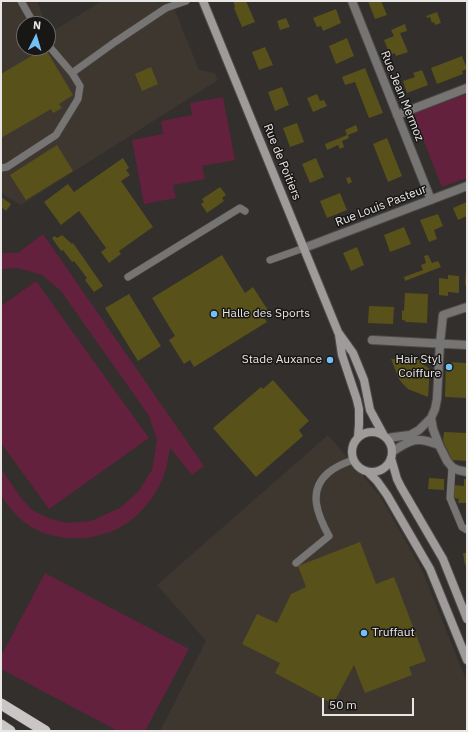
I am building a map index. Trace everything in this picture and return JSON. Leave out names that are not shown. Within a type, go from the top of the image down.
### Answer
[{"type":"highway","points":[[1,704],[45,731]]},
{"type":"highway","points":[[1,725],[10,731]]},
{"type":"main road","name":"Rue de Poitiers","points":[[203,1],[338,332],[342,355],[359,409],[358,437]]},
{"type":"main road","name":"Rue de Poitiers","points":[[338,332],[353,353],[364,380],[370,410],[385,436]]},
{"type":"main road","points":[[392,455],[388,464],[382,469],[376,472],[368,472],[357,466],[353,460],[351,450],[352,445],[363,433],[370,431],[385,436],[392,447],[396,475],[401,487],[443,559],[467,618]]},
{"type":"main road","points":[[368,472],[377,481],[387,495],[430,569],[467,660]]},
{"type":"street","name":"Rue Jean Mermoz","points":[[352,1],[431,200]]},
{"type":"street","points":[[397,115],[467,88]]},
{"type":"street","name":"Rue Louis Pasteur","points":[[304,248],[467,186]]},
{"type":"street","points":[[385,436],[410,435],[419,430],[431,418],[437,399],[443,315],[467,307]]},
{"type":"street","points":[[372,340],[467,345]]},
{"type":"street","points":[[431,418],[434,434],[447,461],[458,470],[467,472]]},
{"type":"street","points":[[392,455],[404,444],[412,440],[426,440],[439,445]]},
{"type":"lane","points":[[21,1],[29,16]]},
{"type":"lane","points":[[72,72],[166,8],[186,1]]},
{"type":"lane","points":[[1,168],[7,167],[56,135],[78,100],[80,86],[72,72],[56,54]]},
{"type":"lane","points":[[128,277],[240,208],[245,212]]},
{"type":"lane","points":[[270,260],[304,248]]},
{"type":"lane","points":[[296,563],[329,536],[322,524],[316,503],[316,493],[320,483],[328,472],[353,460]]},
{"type":"lane","points":[[452,466],[450,498],[462,528],[467,530]]},
{"type":"shaded area","points":[[1,1],[37,1],[43,16],[16,16],[16,56],[56,56],[56,29],[102,1],[171,1],[199,70],[215,73],[218,80],[21,205],[1,193]]},
{"type":"shaded area","points":[[467,94],[467,178],[442,187],[413,114]]},
{"type":"shaded area","points":[[223,97],[235,160],[202,166],[205,179],[173,185],[176,198],[144,204],[132,140],[163,134],[161,121],[192,115],[190,103]]},
{"type":"shaded area","points":[[43,234],[204,466],[192,475],[170,448],[167,465],[162,480],[153,496],[138,514],[126,524],[112,531],[82,538],[69,538],[44,533],[22,520],[3,498],[1,493],[1,469],[22,499],[32,510],[51,519],[67,523],[91,521],[120,508],[138,492],[152,470],[157,440],[149,416],[61,291],[42,275],[18,268],[1,269],[1,253],[18,253]]},
{"type":"shaded area","points":[[36,281],[149,438],[49,509],[1,443],[1,306]]},
{"type":"shaded area","points":[[328,435],[380,496],[422,570],[467,682],[467,731],[160,731],[206,641],[157,585]]},
{"type":"shaded area","points":[[45,573],[189,649],[145,731],[118,731],[1,669],[1,656]]},
{"type":"building","points":[[233,1],[246,1],[255,22],[242,27],[234,8]]},
{"type":"building","points":[[368,1],[381,1],[387,15],[375,19]]},
{"type":"building","points":[[336,9],[341,23],[323,31],[321,26],[317,27],[313,18]]},
{"type":"building","points":[[437,12],[441,23],[435,25],[434,22],[432,23],[430,17],[427,18],[426,16]]},
{"type":"building","points":[[286,18],[290,27],[280,30],[277,21]]},
{"type":"building","points":[[405,24],[407,31],[400,33],[408,52],[396,56],[395,53],[390,55],[384,40],[394,36],[391,30]]},
{"type":"building","points":[[347,38],[354,56],[336,64],[329,46]]},
{"type":"building","points":[[265,47],[273,65],[259,70],[252,52]]},
{"type":"building","points":[[31,56],[50,56],[73,95],[59,104],[62,108],[53,113],[51,109],[1,138],[1,74]]},
{"type":"building","points":[[462,56],[467,69],[462,71],[463,74],[437,84],[431,68]]},
{"type":"building","points":[[151,67],[158,84],[142,91],[135,74]]},
{"type":"building","points":[[365,68],[383,113],[369,118],[355,82],[345,85],[342,77]]},
{"type":"building","points":[[422,70],[428,85],[407,93],[403,81],[415,77],[413,73]]},
{"type":"building","points":[[282,87],[289,105],[275,111],[268,92]]},
{"type":"building","points":[[317,94],[320,101],[324,100],[327,106],[313,112],[307,98]]},
{"type":"building","points":[[297,123],[304,142],[290,147],[283,128]]},
{"type":"building","points":[[356,125],[358,131],[348,135],[349,138],[342,141],[344,147],[340,149],[338,145],[327,150],[325,144],[347,135],[345,130]]},
{"type":"building","points":[[387,138],[402,176],[388,182],[373,144]]},
{"type":"building","points":[[57,145],[73,171],[26,200],[10,175]]},
{"type":"building","points":[[123,158],[129,168],[126,170],[130,175],[121,181],[153,227],[119,251],[121,254],[109,263],[101,252],[106,248],[79,211],[61,225],[44,202],[68,184],[74,192]]},
{"type":"building","points":[[316,158],[324,177],[310,183],[302,164]]},
{"type":"building","points":[[350,177],[352,182],[348,184],[346,178]]},
{"type":"building","points":[[220,187],[226,195],[222,198],[224,201],[207,213],[201,204],[204,202],[202,199]]},
{"type":"building","points":[[340,193],[347,210],[327,218],[320,201]]},
{"type":"building","points":[[1,197],[11,204],[6,211],[1,207]]},
{"type":"building","points":[[467,202],[467,216],[458,220],[453,208]]},
{"type":"building","points":[[438,214],[443,226],[434,230],[437,239],[429,242],[420,220]]},
{"type":"building","points":[[404,227],[411,244],[390,252],[384,235]]},
{"type":"building","points":[[62,235],[72,244],[73,243],[103,286],[94,292],[85,280],[87,278],[74,261],[72,262],[63,250],[61,251],[52,238],[55,236],[57,238]]},
{"type":"building","points":[[357,247],[364,265],[351,271],[343,253]]},
{"type":"building","name":"Halle des Sports","points":[[222,255],[245,293],[253,287],[269,312],[263,316],[267,322],[194,367],[190,360],[184,364],[169,340],[175,336],[152,298]]},
{"type":"building","points":[[428,255],[432,263],[438,261],[441,267],[405,281],[404,277],[423,270],[421,265],[426,263],[424,256]]},
{"type":"building","points":[[466,268],[467,285],[465,285]]},
{"type":"building","points":[[448,275],[459,276],[459,293],[448,292],[448,296],[439,295],[439,278],[448,279]]},
{"type":"building","points":[[405,293],[428,294],[427,323],[406,322],[402,320]]},
{"type":"building","points":[[129,294],[161,346],[138,361],[105,308]]},
{"type":"building","points":[[369,306],[394,307],[393,324],[368,323]]},
{"type":"building","points":[[391,359],[422,360],[424,365],[430,369],[428,397],[408,389],[402,383]]},
{"type":"building","points":[[446,362],[467,363],[467,398],[445,397]]},
{"type":"building","points":[[273,380],[309,421],[299,430],[303,436],[256,477],[213,428],[261,387],[263,389]]},
{"type":"building","points":[[444,432],[467,433],[467,461],[452,460],[443,441]]},
{"type":"building","points":[[429,478],[444,479],[444,490],[428,489]]},
{"type":"building","points":[[464,479],[467,479],[467,503],[458,503],[459,499],[453,498],[454,485],[464,486]]},
{"type":"building","points":[[360,542],[376,584],[394,577],[426,661],[409,667],[412,675],[365,693],[354,665],[333,704],[275,673],[280,663],[242,644],[257,614],[277,623],[291,594],[306,587],[298,566]]},
{"type":"building","points":[[463,553],[467,553],[467,564],[465,565]]},
{"type":"place","name":"Halle des Sports","points":[[214,314]]},
{"type":"place","name":"Stade Auxance","points":[[330,360]]},
{"type":"place","name":"Hair Styl Coiffure","points":[[449,367]]},
{"type":"place","name":"Truffaut","points":[[364,633]]}]
